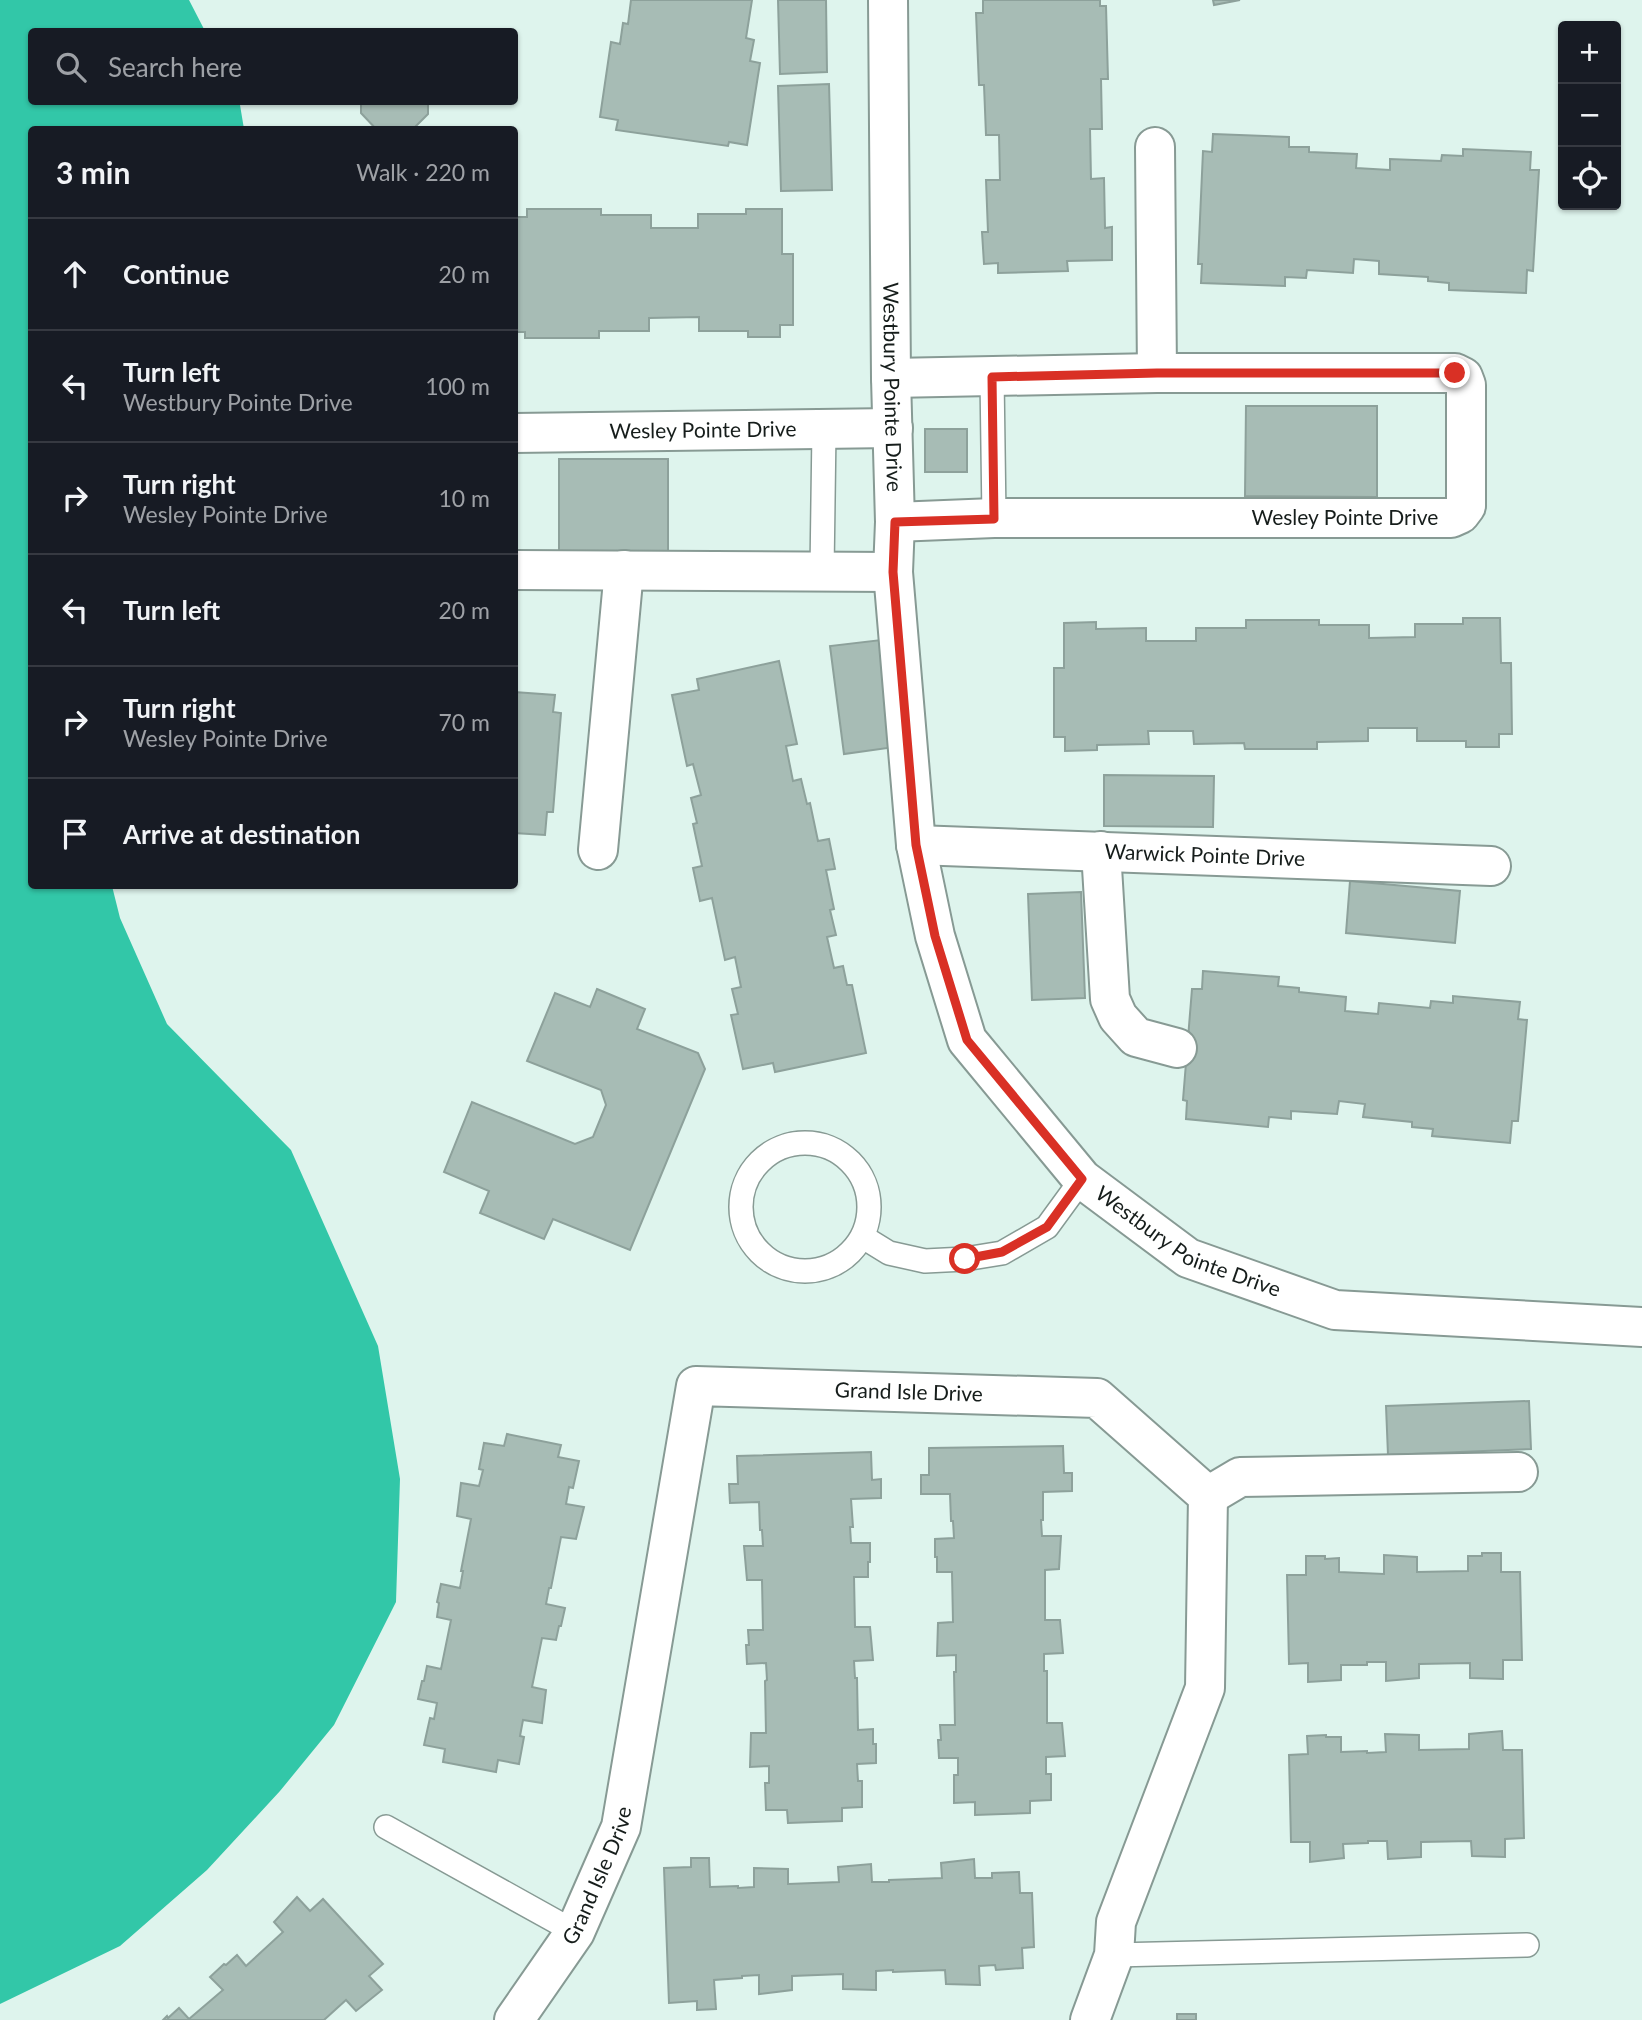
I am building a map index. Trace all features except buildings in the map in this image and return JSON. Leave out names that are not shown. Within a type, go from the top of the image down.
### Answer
[{"type":"street","name":"Westbury Pointe Drive","points":[[888,0],[895,522],[893,572],[916,845],[935,936],[967,1040],[1082,1179],[1188,1258],[1335,1310],[1642,1327]]},
{"type":"street","points":[[1155,147],[1157,373]]},
{"type":"street","name":"Wesley Pointe Drive","points":[[891,378],[1157,373],[1455,373],[1463,377],[1466,385],[1465,506],[1460,514],[1451,518],[994,519],[895,522]]},
{"type":"street","name":"Wesley Pointe Drive","points":[[518,433],[893,428]]},
{"type":"street","points":[[518,570],[893,572]]},
{"type":"street","points":[[598,850],[624,570]]},
{"type":"street","name":"Warwick Pointe Drive","points":[[916,845],[1491,866]]},
{"type":"street","points":[[1101,851],[1110,999],[1118,1017],[1136,1037],[1177,1048]]},
{"type":"street","name":"Grand Isle Drive","points":[[514,2020],[575,1932],[621,1827],[695,1386],[1097,1398],[1208,1496]]},
{"type":"street","points":[[1090,2020],[1114,1955],[1116,1922],[1205,1688],[1208,1496],[1241,1477],[1518,1472]]},
{"type":"lane","points":[[992,377],[994,519]]},
{"type":"lane","points":[[822,571],[824,430]]},
{"type":"lane","points":[[805,1143],[827,1146],[846,1157],[861,1174],[869,1194],[870,1216],[863,1237],[851,1253],[834,1266],[814,1272],[793,1271],[774,1264],[758,1251],[746,1233],[741,1214],[742,1193],[750,1174],[765,1157],[784,1146],[805,1143]]},
{"type":"lane","points":[[863,1237],[889,1252],[925,1261],[965,1259],[1002,1252],[1047,1227],[1082,1179]]},
{"type":"lane","points":[[386,1827],[575,1932]]},
{"type":"lane","points":[[1114,1955],[1527,1945]]},
{"type":"shaded area","points":[[0,0],[189,0],[203,28],[28,28],[28,105],[240,105],[244,126],[28,126],[28,889],[113,889],[120,918],[167,1024],[291,1150],[378,1346],[400,1479],[396,1602],[334,1725],[280,1791],[207,1870],[120,1946],[0,2004]]},
{"type":"route","points":[[965,1259],[1002,1252],[1047,1227],[1082,1179],[967,1040],[935,936],[916,845],[893,572],[895,522],[994,519],[992,377],[1157,373],[1455,373]]}]
